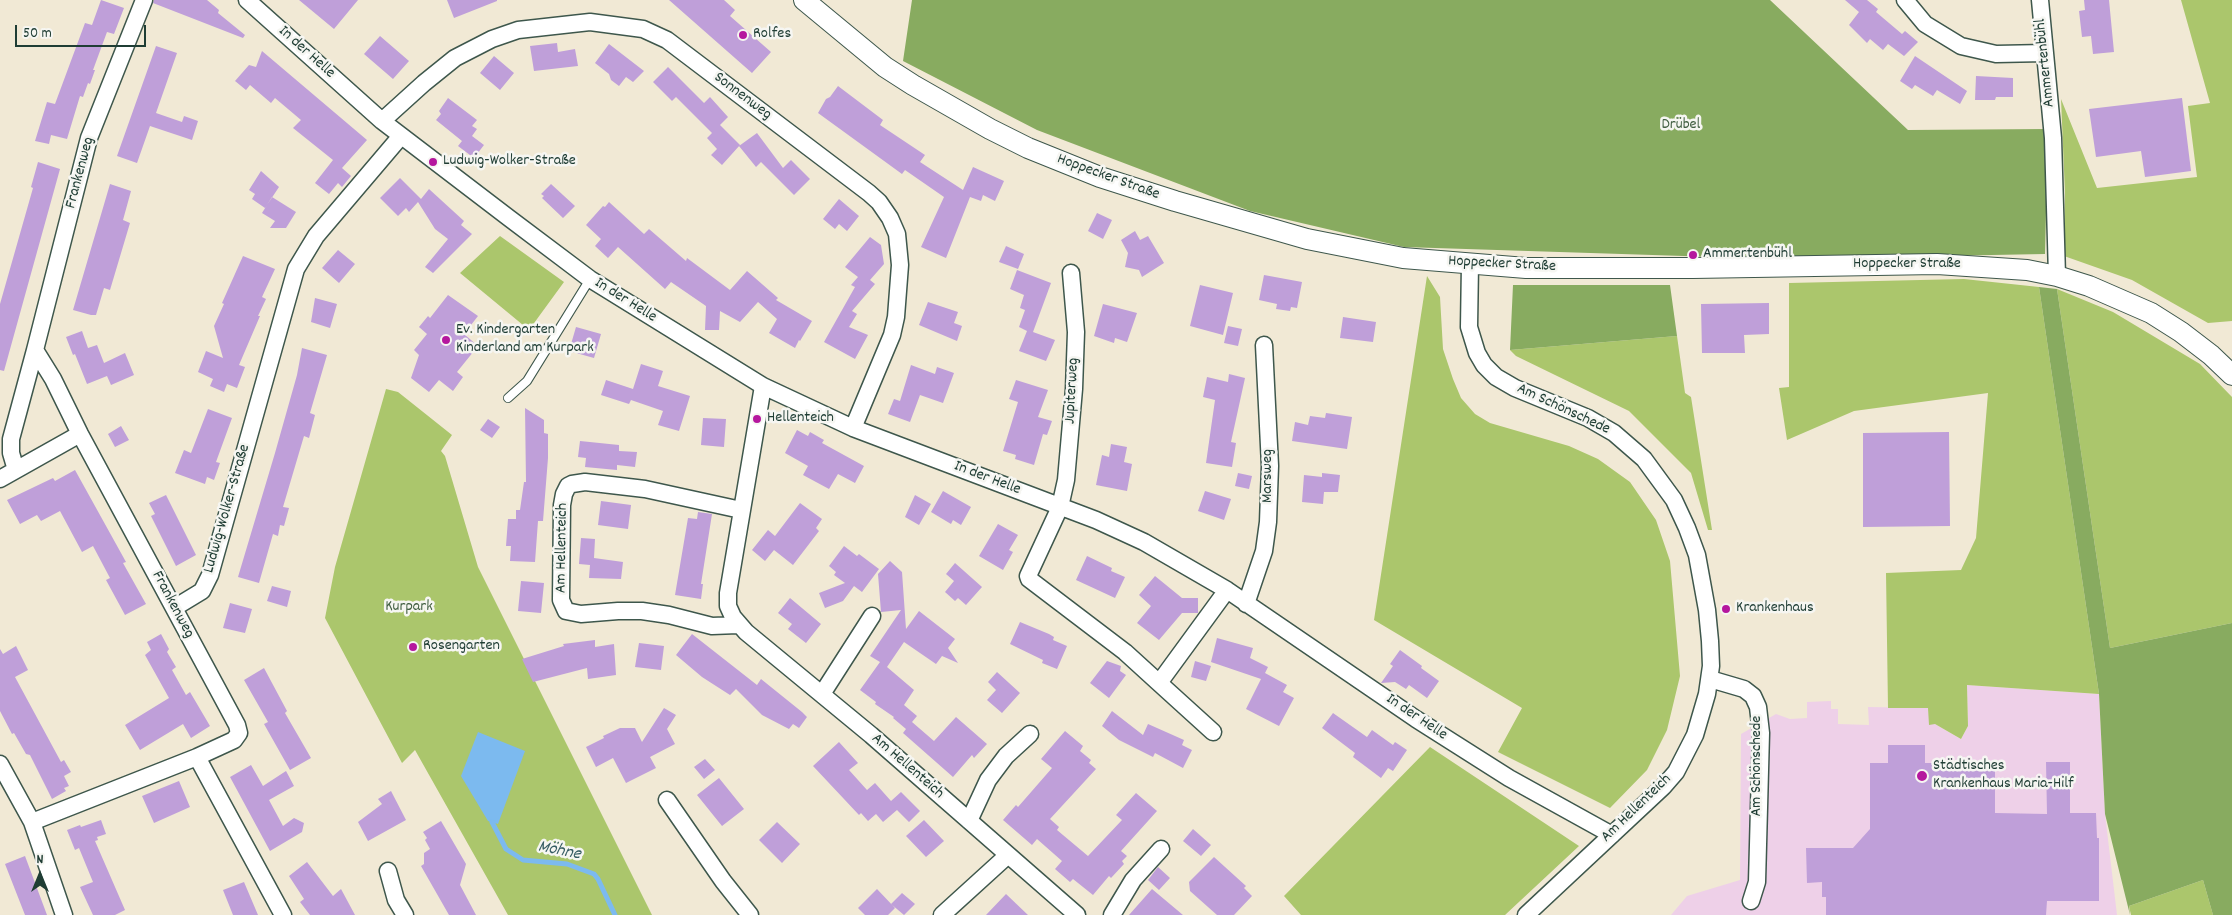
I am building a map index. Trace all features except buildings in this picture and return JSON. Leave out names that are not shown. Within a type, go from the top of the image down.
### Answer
[{"type":"street","name":"Frankenweg","points":[[16,470],[11,453],[11,439],[89,138],[144,0]]},
{"type":"street","name":"In der Helle","points":[[247,0],[382,122],[590,279],[763,386],[854,428],[1120,530],[1144,542],[1226,590],[1416,720],[1509,778],[1612,835]]},
{"type":"street","name":"Hoppecker Straße","points":[[804,0],[885,67],[990,129],[1036,151],[1100,176],[1175,201],[1307,239],[1403,258],[1470,264],[1588,269],[1937,264],[2009,268],[2056,276],[2107,292],[2151,313],[2181,332],[2211,355],[2232,375]]},
{"type":"street","points":[[1905,0],[1925,24],[1961,46],[1996,54],[2045,53]]},
{"type":"street","name":"Ammertenbühl","points":[[2040,0],[2053,138],[2056,276]]},
{"type":"street","name":"Sonnenweg","points":[[382,122],[424,83],[455,58],[486,42],[518,30],[590,22],[642,30],[666,40],[869,193],[879,202],[890,218],[897,234],[900,265],[896,317],[892,335],[854,428]]},
{"type":"street","name":"Ludwig-Wolker-Straße","points":[[174,608],[202,591],[210,575],[296,269],[316,236],[401,136]]},
{"type":"street","name":"Am Schönschede","points":[[1470,264],[1469,327],[1477,353],[1484,365],[1496,376],[1515,388],[1588,418],[1614,433],[1644,459],[1674,500],[1692,540],[1700,571],[1709,633],[1710,679],[1739,687],[1749,692],[1758,708],[1761,733],[1757,882],[1751,901]]},
{"type":"street","name":"Jupiterweg","points":[[1060,507],[1066,480],[1074,389],[1076,332],[1071,273]]},
{"type":"street","name":"Marsweg","points":[[1246,604],[1264,551],[1268,522],[1270,466],[1264,345]]},
{"type":"street","name":"Frankenweg","points":[[32,822],[197,757],[234,740],[238,733],[238,729],[80,434],[54,379],[35,350]]},
{"type":"street","name":"Am Hellenteich","points":[[763,386],[741,510],[728,600],[730,612],[738,625],[822,694],[1077,915]]},
{"type":"street","points":[[0,479],[80,434]]},
{"type":"street","name":"Am Hellenteich","points":[[738,625],[712,626],[669,615],[642,611],[618,610],[581,614],[566,611],[561,600],[562,505],[568,486],[585,482],[645,489],[741,510]]},
{"type":"street","points":[[1060,507],[1029,573],[1029,579],[1093,626],[1160,683],[1213,732]]},
{"type":"street","points":[[1160,683],[1226,590]]},
{"type":"street","points":[[822,694],[872,616]]},
{"type":"street","name":"Am Hellenteich","points":[[1526,915],[1663,787],[1682,762],[1697,729],[1710,679]]},
{"type":"street","points":[[969,821],[988,780],[1006,756],[1030,734]]},
{"type":"street","points":[[197,757],[283,915]]},
{"type":"street","points":[[0,764],[32,822],[64,915]]},
{"type":"street","points":[[667,800],[723,881],[750,915]]},
{"type":"street","points":[[1112,915],[1133,880],[1161,849]]},
{"type":"street","points":[[942,915],[1008,855]]},
{"type":"street","points":[[388,871],[396,900],[405,915]]},
{"type":"lane","points":[[508,398],[528,381],[590,279]]},
{"type":"shaded area","name":"Städtisches Krankenhaus Maria-Hilf","points":[[1967,685],[2099,694],[2105,814],[2117,915],[1671,915],[1687,896],[1740,880],[1741,734],[1776,714],[1790,719],[1807,718],[1807,702],[1831,701],[1831,709],[1838,709],[1838,724],[1869,725],[1868,707],[1928,708],[1935,724],[1961,739],[1968,726]]},
{"type":"green space","name":"Drübel","points":[[912,0],[1770,0],[1908,130],[2048,129],[2045,254],[1777,259],[1404,247],[1250,211],[1037,130],[903,61]]},
{"type":"green space","points":[[2181,0],[2232,0],[2232,321],[2208,323],[2132,280],[2064,256],[2065,193],[2061,99],[2097,188],[2197,177],[2188,106],[2210,103]]},
{"type":"green space","points":[[500,236],[564,282],[529,330],[460,273]]},
{"type":"green space","points":[[1427,276],[1440,297],[1443,349],[1453,379],[1461,398],[1475,414],[1490,423],[1569,446],[1598,459],[1630,482],[1656,520],[1670,561],[1680,676],[1667,730],[1647,770],[1610,808],[1498,752],[1522,708],[1374,620]]},
{"type":"green space","points":[[1964,279],[2039,287],[2099,694],[1967,685],[1968,726],[1961,739],[1935,724],[1929,725],[1928,708],[1888,708],[1886,573],[1961,570],[1976,538],[1988,393],[1854,411],[1787,440],[1779,388],[1789,387],[1789,283]]},
{"type":"green space","points":[[1513,285],[1670,285],[1677,336],[1510,350]]},
{"type":"green space","points":[[2039,287],[2057,289],[2110,648],[2232,623],[2232,915],[2213,915],[2203,880],[2129,906],[2130,915],[2105,814],[2099,694]]},
{"type":"green space","points":[[2057,289],[2113,312],[2200,364],[2232,397],[2232,623],[2110,648]]},
{"type":"green space","points":[[1677,336],[1685,393],[1691,397],[1712,530],[1708,530],[1691,473],[1629,411],[1516,356],[1510,350]]},
{"type":"green space","name":"Kurpark","points":[[386,389],[398,392],[452,435],[441,451],[445,456],[478,567],[652,915],[508,915],[415,750],[402,763],[325,618],[335,567]]},
{"type":"green space","points":[[1430,747],[1579,846],[1505,915],[1301,915],[1284,896]]},
{"type":"green space","points":[[2203,880],[2213,915],[2131,915],[2129,906]]},
{"type":"water","points":[[478,732],[525,751],[498,824],[488,821],[461,776]]},
{"type":"waterway","name":"Möhne","points":[[492,822],[506,849],[523,860],[567,864],[594,874],[615,915]]},
{"type":"place","name":"Rolfes","points":[[743,35]]},
{"type":"place","name":"Ludwig-Wolker-Straße","points":[[433,162]]},
{"type":"place","name":"Ammertenbühl","points":[[1693,255]]},
{"type":"place","name":"Ev. Kindergarten Kinderland am Kurpark","points":[[446,340]]},
{"type":"place","name":"Hellenteich","points":[[757,419]]},
{"type":"place","name":"Krankenhaus","points":[[1726,609]]},
{"type":"place","name":"Rosengarten","points":[[413,647]]},
{"type":"place","name":"Städtisches Krankenhaus Maria-Hilf","points":[[1922,776]]}]
